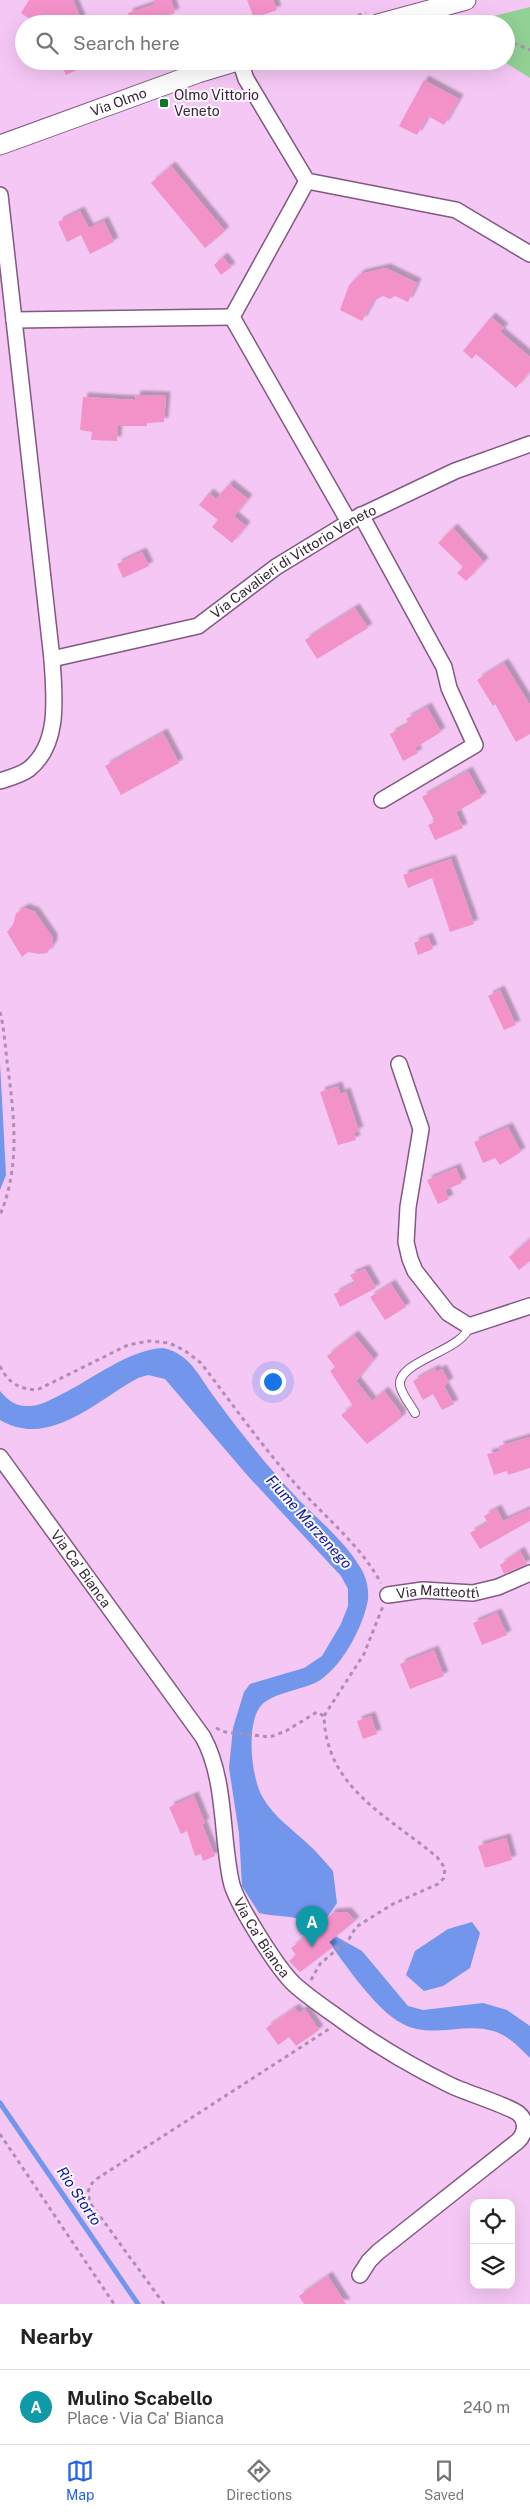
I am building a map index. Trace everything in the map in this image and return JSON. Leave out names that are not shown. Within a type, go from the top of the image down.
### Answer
[{"type":"street","points":[[411,15],[466,0]]},
{"type":"street","name":"Via Olmo","points":[[0,145],[208,70]]},
{"type":"street","points":[[242,70],[307,181],[456,210],[530,254]]},
{"type":"street","points":[[232,317],[307,181]]},
{"type":"street","points":[[0,195],[52,659],[55,707],[43,755],[28,770],[0,781]]},
{"type":"street","points":[[14,320],[232,317]]},
{"type":"street","points":[[232,317],[444,666],[449,688],[475,745],[382,800]]},
{"type":"street","name":"Via Cavalieri di Vittorio Veneto","points":[[52,659],[198,626],[276,567],[355,519],[455,471],[530,444]]},
{"type":"street","points":[[398,1064],[421,1129],[408,1207],[406,1242],[415,1271],[448,1313],[469,1326],[530,1306]]},
{"type":"street","name":"Via Ca' Bianca","points":[[0,1457],[203,1737],[211,1752],[218,1787],[231,1883],[244,1913],[293,1983],[338,2018],[448,2084],[517,2112],[525,2124],[524,2133],[518,2141],[378,2252],[368,2261],[360,2275]]},
{"type":"street","name":"Via Matteotti","points":[[388,1595],[423,1590],[473,1593],[498,1587],[530,1573]]},
{"type":"lane","points":[[415,1413],[400,1387],[401,1379],[409,1369],[464,1337],[469,1326]]},
{"type":"path","points":[[515,44],[530,50]]},
{"type":"path","points":[[0,1012],[12,1106],[14,1161],[12,1185],[0,1215]]},
{"type":"path","points":[[0,1366],[11,1383],[22,1389],[37,1390],[128,1345],[150,1341],[169,1343],[184,1350],[200,1364],[300,1489],[349,1538],[371,1564],[388,1595]]},
{"type":"path","name":"Via Matteotti","points":[[324,1716],[364,1654],[388,1595]]},
{"type":"path","points":[[224,1732],[270,1737],[286,1731],[317,1712],[324,1716],[325,1735],[333,1760],[350,1785],[372,1808],[422,1845],[445,1868],[444,1878],[438,1884],[393,1904],[356,1927],[349,1939],[320,1964],[304,1992]]},
{"type":"path","points":[[164,2304],[91,2204],[87,2195],[89,2186],[95,2180],[336,2025],[338,2018]]},
{"type":"path","points":[[0,2134],[114,2304]]},
{"type":"green space","points":[[530,7],[530,78],[515,69],[515,15],[498,15]]},
{"type":"water","points":[[0,1063],[6,1175],[0,1190]]},
{"type":"water","name":"Fiume Marzenego","points":[[163,1348],[181,1355],[194,1367],[245,1438],[266,1463],[347,1549],[367,1582],[368,1599],[366,1610],[356,1634],[342,1658],[333,1669],[315,1683],[276,1696],[265,1702],[258,1709],[252,1734],[255,1777],[267,1805],[333,1871],[337,1903],[324,1922],[337,1937],[362,1951],[408,2006],[423,2010],[483,2003],[507,2010],[530,2026],[530,2058],[509,2039],[493,2031],[471,2028],[425,2030],[403,2024],[392,2017],[368,1994],[318,1927],[297,1918],[259,1913],[242,1886],[239,1833],[229,1768],[233,1728],[244,1692],[250,1684],[304,1668],[322,1656],[341,1624],[348,1606],[348,1589],[341,1576],[247,1475],[165,1379],[148,1375],[138,1378],[89,1409],[54,1426],[36,1429],[18,1427],[0,1420],[0,1391],[18,1405],[31,1406],[40,1404],[49,1401],[124,1359],[150,1350]]},
{"type":"water","points":[[472,1922],[480,1933],[470,1968],[443,1986],[424,1991],[406,1975],[415,1951],[448,1929]]},
{"type":"building","points":[[29,0],[73,0],[79,15],[24,15],[21,13]]},
{"type":"building","points":[[154,0],[171,0],[175,13],[169,15],[129,15],[128,13],[155,4]]},
{"type":"building","points":[[247,0],[273,0],[277,10],[263,15],[253,15]]},
{"type":"building","points":[[64,70],[77,70],[66,75]]},
{"type":"building","points":[[424,80],[459,99],[444,125],[428,116],[417,135],[399,126]]},
{"type":"building","points":[[171,166],[225,231],[205,248],[151,183]]},
{"type":"building","points":[[80,211],[89,228],[104,221],[114,242],[90,254],[81,235],[67,242],[58,222]]},
{"type":"building","points":[[223,257],[231,267],[221,275],[214,265]]},
{"type":"building","points":[[386,268],[417,283],[408,302],[395,296],[390,299],[383,296],[373,301],[362,321],[340,310],[349,285],[360,274]]},
{"type":"building","points":[[491,317],[504,328],[500,332],[530,357],[530,371],[516,388],[476,354],[472,359],[463,351]]},
{"type":"building","points":[[136,395],[166,396],[164,422],[147,423],[147,426],[118,426],[117,441],[91,440],[92,432],[80,430],[83,397],[135,400]]},
{"type":"building","points":[[229,484],[248,499],[234,516],[246,526],[232,543],[212,527],[218,520],[199,505],[209,493],[216,499]]},
{"type":"building","points":[[453,528],[484,562],[466,581],[457,573],[463,567],[438,543]]},
{"type":"building","points":[[142,552],[149,566],[123,578],[117,564]]},
{"type":"building","points":[[355,608],[368,628],[317,659],[305,640]]},
{"type":"building","points":[[504,663],[530,705],[530,734],[516,742],[495,704],[493,706],[477,680]]},
{"type":"building","points":[[427,707],[441,732],[415,748],[418,753],[403,761],[390,734],[409,724],[406,719]]},
{"type":"building","points":[[163,733],[179,763],[121,795],[105,766]]},
{"type":"building","points":[[468,771],[482,797],[456,812],[463,828],[435,840],[428,825],[435,822],[422,797]]},
{"type":"building","points":[[451,859],[474,924],[450,932],[432,878],[408,888],[403,875]]},
{"type":"building","points":[[25,908],[35,912],[53,938],[53,944],[47,953],[28,952],[22,957],[7,932],[13,925],[16,913]]},
{"type":"building","points":[[428,937],[433,949],[418,955],[414,943]]},
{"type":"building","points":[[500,990],[516,1025],[504,1030],[488,996]]},
{"type":"building","points":[[338,1086],[340,1094],[346,1092],[359,1131],[354,1133],[356,1140],[338,1145],[320,1092]]},
{"type":"building","points":[[508,1127],[521,1152],[500,1165],[495,1158],[483,1163],[474,1142]]},
{"type":"building","points":[[456,1168],[462,1183],[445,1190],[449,1199],[438,1204],[427,1180]]},
{"type":"building","points":[[530,1239],[530,1261],[519,1270],[509,1257]]},
{"type":"building","points":[[365,1269],[376,1288],[340,1307],[334,1294],[355,1283],[350,1275]]},
{"type":"building","points":[[391,1284],[406,1307],[385,1320],[370,1297]]},
{"type":"building","points":[[354,1335],[374,1359],[356,1381],[372,1401],[384,1391],[401,1413],[401,1418],[367,1444],[341,1415],[353,1406],[330,1371],[335,1367],[327,1356]]},
{"type":"building","points":[[435,1369],[437,1372],[442,1369],[449,1382],[444,1386],[454,1404],[442,1410],[433,1394],[423,1400],[413,1381]]},
{"type":"building","points":[[530,1437],[530,1468],[508,1475],[507,1471],[494,1475],[487,1454],[500,1451],[499,1446]]},
{"type":"building","points":[[497,1509],[503,1521],[530,1509],[530,1521],[480,1549],[470,1533],[488,1523],[484,1516]]},
{"type":"building","points":[[520,1551],[527,1564],[504,1574],[500,1565]]},
{"type":"building","points":[[497,1613],[507,1635],[482,1645],[473,1623]]},
{"type":"building","points":[[434,1650],[444,1676],[410,1689],[400,1664]]},
{"type":"building","points":[[371,1716],[377,1734],[363,1739],[357,1721]]},
{"type":"building","points":[[194,1796],[205,1823],[202,1824],[215,1856],[203,1861],[201,1854],[195,1856],[187,1831],[181,1834],[169,1807]]},
{"type":"building","points":[[506,1838],[512,1860],[485,1868],[478,1846]]},
{"type":"building","points":[[347,1912],[355,1921],[329,1942],[333,1947],[300,1972],[289,1961],[296,1955],[291,1948],[328,1920],[327,1918],[332,1913]]},
{"type":"building","points":[[295,2008],[299,2013],[305,2009],[319,2030],[296,2046],[289,2037],[278,2045],[266,2028]]},
{"type":"building","points":[[328,2276],[346,2304],[304,2304],[299,2296]]},
{"type":"waterway","name":"Rio Storto","points":[[0,2103],[138,2304]]},
{"type":"place","name":"Olmo Vittorio Veneto","points":[[164,103]]},
{"type":"place","name":"Mulino Scabello","points":[[312,1947]]}]
